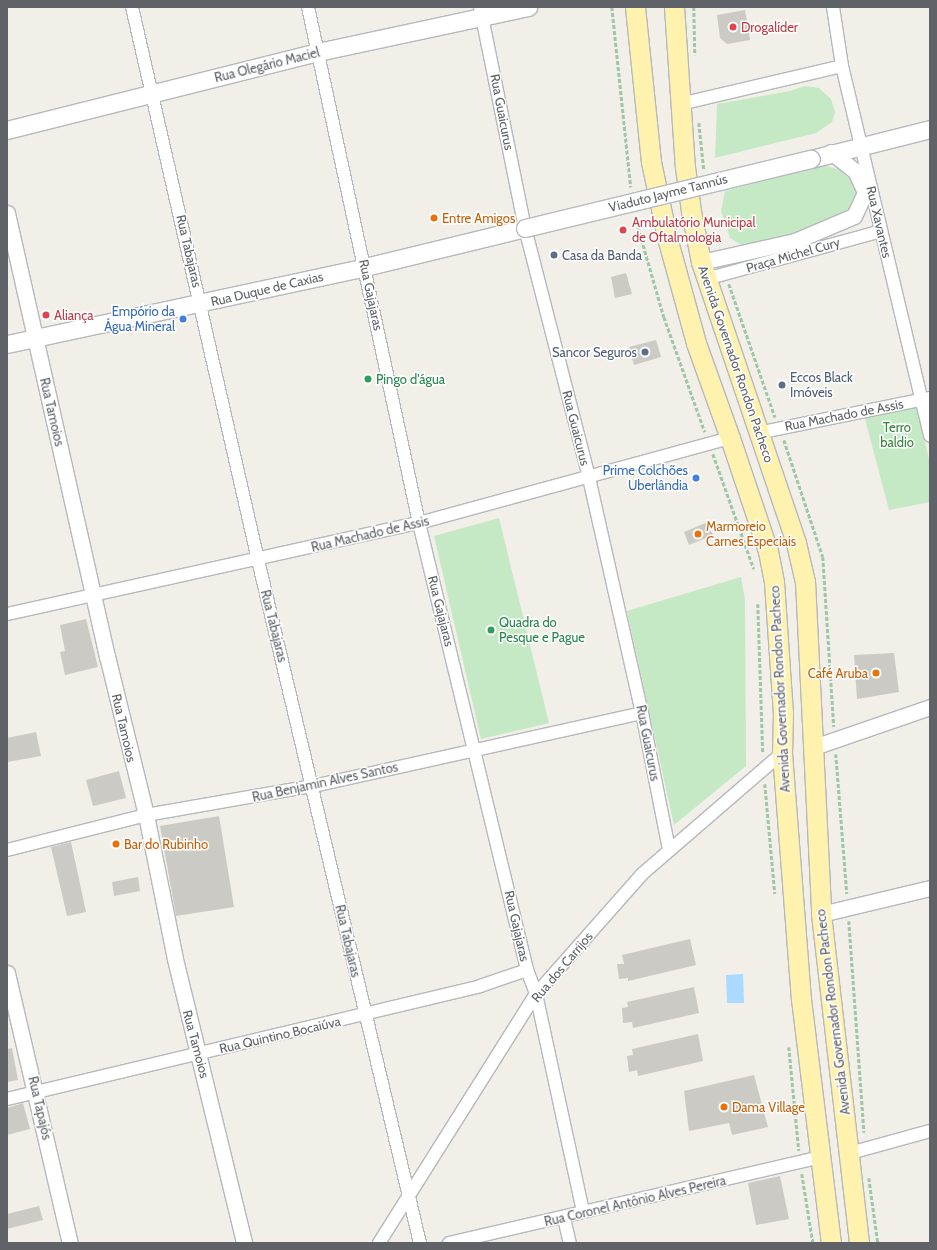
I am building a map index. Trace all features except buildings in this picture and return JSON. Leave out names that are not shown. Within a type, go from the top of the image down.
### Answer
[{"type":"main road","name":"Rua Olegário Maciel","points":[[7,130],[318,52],[487,13],[528,7]]},
{"type":"main road","name":"Avenida Governador Rondon Pacheco","points":[[635,7],[651,162],[668,241],[696,343],[730,438],[774,577],[783,712],[782,753],[801,999],[831,1243]]},
{"type":"main road","name":"Avenida Governador Rondon Pacheco","points":[[674,7],[680,104],[691,212],[703,270],[803,570],[810,719],[814,747],[821,914],[850,1153],[859,1243]]},
{"type":"main road","points":[[861,144],[930,129]]},
{"type":"main road","name":"Viaduto Jayme Tannús","points":[[525,228],[811,159],[861,144]]},
{"type":"main road","name":"Rua Duque de Caxias","points":[[7,344],[35,337],[201,304],[365,267],[525,228]]},
{"type":"street","name":"Rua Tabajaras","points":[[132,7],[201,304],[258,560],[313,786],[365,1015],[420,1243]]},
{"type":"street","name":"Rua Gajajaras","points":[[308,7],[419,523],[475,749],[527,970],[536,994],[583,1212]]},
{"type":"street","name":"Rua Xavantes","points":[[833,7],[842,66],[881,230],[925,399],[930,436]]},
{"type":"street","name":"Rua Guaicurus","points":[[487,13],[525,228],[589,478],[642,713],[669,849]]},
{"type":"street","points":[[680,104],[842,66]]},
{"type":"street","name":"Praça Michel Cury","points":[[703,270],[795,241],[854,216],[864,192],[855,171],[832,152]]},
{"type":"street","name":"Rua Tamoios","points":[[7,213],[93,594],[146,816],[175,960],[199,1053],[244,1243]]},
{"type":"street","name":"Praça Michel Cury","points":[[703,270],[881,230]]},
{"type":"street","name":"Rua Machado de Assis","points":[[758,433],[925,399]]},
{"type":"street","name":"Rua Machado de Assis","points":[[7,614],[93,594],[258,560],[419,523],[710,445],[730,438]]},
{"type":"street","points":[[814,747],[930,708]]},
{"type":"street","name":"Rua Benjamin Alves Santos","points":[[7,850],[146,816],[313,786],[642,713]]},
{"type":"street","name":"Rua dos Carrijos","points":[[379,1243],[408,1196],[450,1134],[536,994],[642,874],[764,766],[782,753]]},
{"type":"street","points":[[821,914],[930,888]]},
{"type":"street","name":"Rua Quintino Bocaiúva","points":[[7,1099],[365,1015],[480,986],[527,970]]},
{"type":"street","name":"Rua Tapajós","points":[[7,973],[37,1092],[70,1243]]},
{"type":"street","points":[[850,1153],[930,1131]]},
{"type":"street","name":"Rua Coronel Antônio Alves Pereira","points":[[449,1243],[564,1218],[583,1212],[821,1157]]},
{"type":"street","points":[[564,1218],[570,1243]]},
{"type":"path","points":[[612,7],[632,194]]},
{"type":"path","points":[[634,209],[664,317],[755,570]]},
{"type":"path","points":[[758,601],[764,766],[776,901]]},
{"type":"path","points":[[789,1044],[800,1163],[813,1243]]},
{"type":"green space","points":[[805,86],[819,88],[831,99],[835,112],[832,122],[816,133],[715,158],[717,104],[790,91]]},
{"type":"green space","points":[[823,165],[840,170],[852,182],[858,196],[852,213],[827,226],[743,246],[730,238],[721,211],[725,191]]},
{"type":"green space","name":"Terro baldio","points":[[916,405],[930,463],[930,502],[889,510],[864,415]]},
{"type":"green space","name":"Quadra do Pesque e Pague","points":[[499,518],[549,723],[481,739],[434,536]]},
{"type":"green space","points":[[741,577],[745,600],[746,766],[674,825],[627,611]]},
{"type":"water","points":[[743,974],[744,1003],[727,1003],[726,975]]},
{"type":"place","name":"Drogalíder","points":[[733,27]]},
{"type":"place","name":"Entre Amigos","points":[[434,218]]},
{"type":"place","name":"Ambulatório Municipal de Oftalmologia","points":[[623,230]]},
{"type":"place","name":"Casa da Banda","points":[[554,255]]},
{"type":"place","name":"Aliança","points":[[46,315]]},
{"type":"place","name":"Empório da Água Mineral","points":[[183,319]]},
{"type":"place","name":"Sancor Seguros","points":[[645,352]]},
{"type":"place","name":"Pingo d'água","points":[[368,379]]},
{"type":"place","name":"Eccos Black Imóveis","points":[[782,385]]},
{"type":"place","name":"Prime Colchões Uberlândia","points":[[696,478]]},
{"type":"place","name":"Marmoreio Carnes Especiais","points":[[698,534]]},
{"type":"place","name":"Quadra do Pesque e Pague","points":[[491,630]]},
{"type":"place","name":"Café Aruba","points":[[876,673]]},
{"type":"place","name":"Bar do Rubinho","points":[[116,844]]},
{"type":"place","name":"Dama Village","points":[[724,1107]]}]
